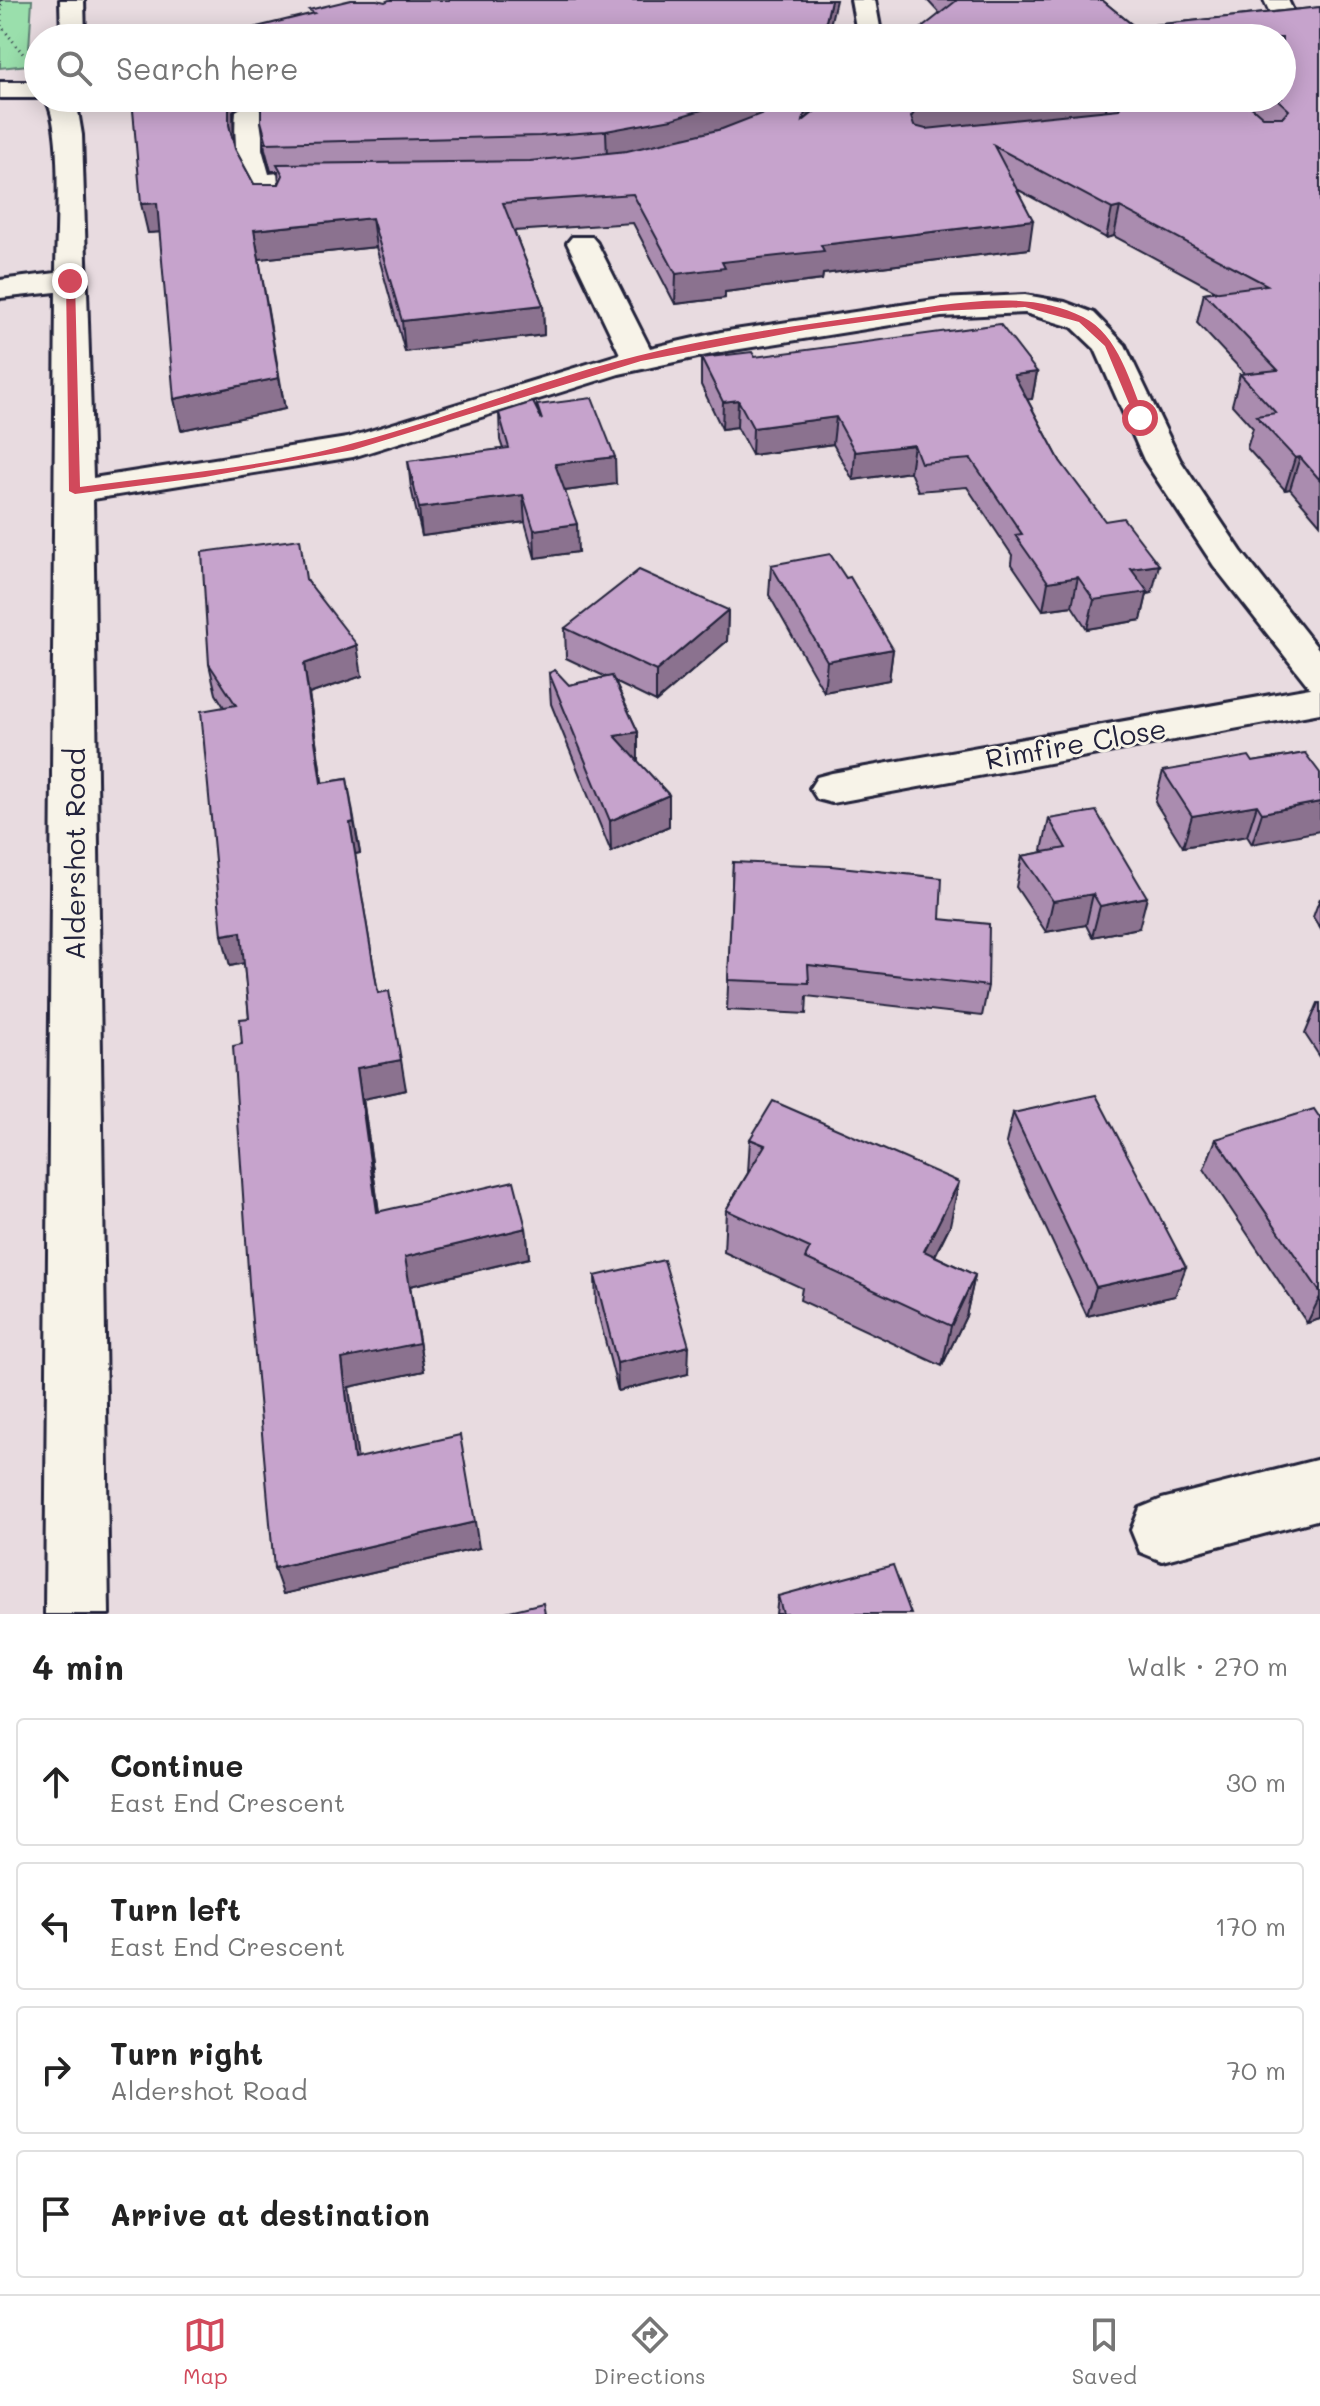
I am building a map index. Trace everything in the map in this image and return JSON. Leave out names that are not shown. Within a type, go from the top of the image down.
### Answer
[{"type":"street","points":[[72,0],[73,24]]},
{"type":"street","points":[[863,0],[867,24]]},
{"type":"street","points":[[1255,24],[1290,15]]},
{"type":"street","points":[[0,90],[24,88]]},
{"type":"street","name":"Aldershot Road","points":[[63,112],[68,117],[75,491],[77,1614]]},
{"type":"street","points":[[249,112],[248,161],[263,194],[367,175]]},
{"type":"street","points":[[732,141],[800,112]]},
{"type":"street","points":[[582,243],[639,359]]},
{"type":"street","points":[[0,289],[70,281]]},
{"type":"street","points":[[75,491],[220,471],[353,447],[639,359],[749,337],[941,308],[1025,304],[1054,309],[1083,320],[1109,345],[1140,418],[1190,504],[1227,558],[1320,678]]},
{"type":"street","name":"Rimfire Close","points":[[832,788],[1320,700]]},
{"type":"street","points":[[1162,1530],[1320,1489]]},
{"type":"path","points":[[1,0],[1,26],[24,55]]},
{"type":"green space","points":[[0,0],[32,0],[31,24],[24,24],[24,65],[0,68]]},
{"type":"building","points":[[351,0],[831,0],[825,24],[269,24],[314,13],[309,10]]},
{"type":"building","points":[[1102,0],[1131,24],[927,24],[956,1]]},
{"type":"building","points":[[1320,7],[1320,480],[1256,416],[1276,413],[1240,374],[1278,370],[1204,293],[1267,285],[1120,207],[1112,209],[994,146],[1033,220],[821,245],[824,251],[722,262],[725,268],[676,274],[633,194],[503,203],[543,305],[402,321],[372,218],[254,230],[279,378],[174,399],[157,203],[141,204],[133,112],[229,112],[235,149],[254,184],[279,184],[283,175],[277,164],[530,161],[627,151],[722,129],[766,112],[805,112],[803,121],[814,112],[915,112],[911,117],[914,126],[926,129],[1090,112],[1257,112],[1263,117],[1283,117],[1287,112],[1296,112],[1296,24],[1163,24]]},
{"type":"building","points":[[261,112],[695,112],[606,131],[540,136],[267,143]]},
{"type":"building","points":[[1000,324],[1037,372],[1014,375],[1060,461],[1105,521],[1123,518],[1159,565],[1131,569],[1148,592],[1094,600],[1078,577],[1048,582],[1015,535],[1022,534],[971,459],[921,463],[914,445],[855,452],[836,417],[753,428],[738,400],[723,402],[701,358],[752,352],[755,357]]},
{"type":"building","points":[[592,398],[615,457],[555,464],[577,524],[534,530],[523,495],[419,508],[408,461],[509,448],[499,413],[533,402],[542,420],[537,405]]},
{"type":"building","points":[[300,539],[306,579],[357,645],[304,664],[321,783],[347,779],[354,822],[350,823],[378,993],[389,991],[401,1060],[357,1068],[377,1212],[514,1181],[526,1228],[405,1257],[419,1343],[342,1359],[354,1459],[460,1435],[475,1522],[274,1568],[250,1299],[233,1046],[242,1044],[240,1019],[249,1018],[241,932],[222,935],[201,711],[236,705],[209,664],[202,552]]},
{"type":"building","points":[[830,554],[846,578],[850,577],[893,649],[827,661],[771,565]]},
{"type":"building","points":[[639,570],[728,610],[656,671],[565,628]]},
{"type":"building","points":[[555,670],[569,685],[612,676],[638,732],[615,736],[669,795],[610,821],[549,673]]},
{"type":"building","points":[[1305,753],[1320,773],[1320,802],[1262,813],[1257,805],[1192,816],[1163,771],[1249,756],[1253,762]]},
{"type":"building","points":[[1096,811],[1147,897],[1100,906],[1093,894],[1053,901],[1022,856],[1066,848],[1049,819]]},
{"type":"building","points":[[733,862],[831,866],[942,878],[940,919],[989,924],[988,986],[808,965],[809,983],[728,980]]},
{"type":"building","points":[[1096,1095],[1186,1267],[1096,1287],[1013,1113]]},
{"type":"building","points":[[773,1101],[959,1182],[924,1251],[975,1275],[951,1326],[805,1258],[810,1248],[726,1210],[765,1145],[750,1139]]},
{"type":"building","points":[[1314,1109],[1320,1118],[1320,1292],[1216,1139]]},
{"type":"building","points":[[664,1260],[689,1346],[617,1363],[595,1276]]},
{"type":"building","points":[[893,1565],[911,1614],[783,1614],[778,1596]]},
{"type":"building","points":[[543,1603],[545,1614],[497,1614]]},
{"type":"route","points":[[70,281],[75,491],[205,473],[353,447],[639,359],[721,342],[941,308],[1025,304],[1054,309],[1083,320],[1098,331],[1109,345],[1140,418]]}]
